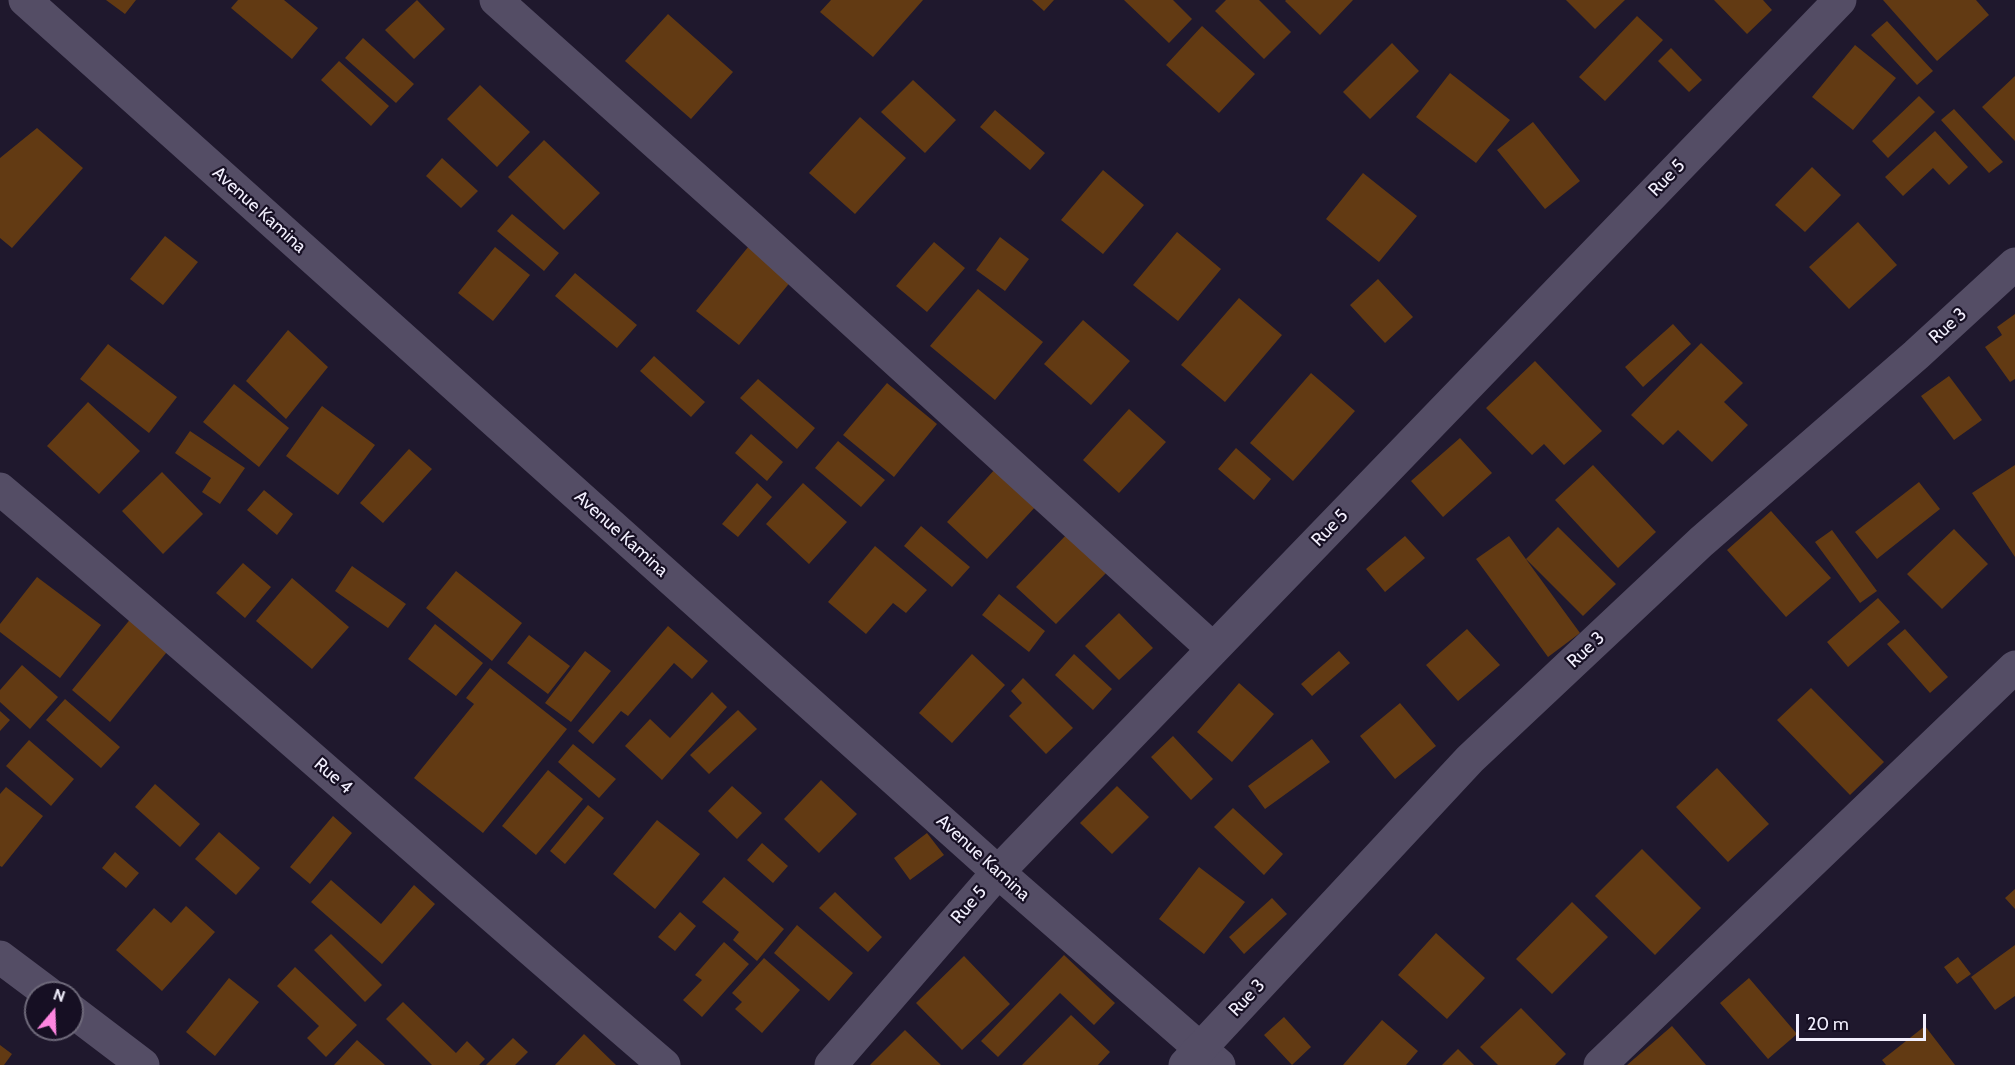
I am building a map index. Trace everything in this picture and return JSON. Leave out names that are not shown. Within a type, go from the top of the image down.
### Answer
[{"type":"street","name":"Avenue Kamina","points":[[25,0],[998,872],[1201,1059]]},
{"type":"street","points":[[496,0],[761,237],[1213,649]]},
{"type":"street","name":"Rue 5","points":[[831,1065],[998,872],[1828,4]]},
{"type":"street","name":"Rue 3","points":[[1201,1059],[1470,759],[1701,542],[1916,355],[2015,264]]},
{"type":"street","name":"Rue 4","points":[[0,489],[158,622],[664,1065]]},
{"type":"street","points":[[1600,1065],[2015,667]]},
{"type":"street","points":[[0,957],[32,981]]},
{"type":"street","points":[[84,1020],[143,1065]]},
{"type":"building","points":[[106,0],[136,0],[125,14]]},
{"type":"building","points":[[238,0],[284,0],[318,28],[292,59],[231,8]]},
{"type":"building","points":[[417,0],[445,29],[414,59],[385,30]]},
{"type":"building","points":[[831,0],[923,0],[873,57],[820,12]]},
{"type":"building","points":[[1032,0],[1054,0],[1044,11]]},
{"type":"building","points":[[1124,0],[1173,0],[1192,19],[1169,43]]},
{"type":"building","points":[[1226,0],[1259,0],[1291,32],[1264,59],[1215,11]]},
{"type":"building","points":[[1286,0],[1353,0],[1320,35]]},
{"type":"building","points":[[1566,0],[1625,0],[1595,29]]},
{"type":"building","points":[[1714,0],[1763,0],[1772,10],[1747,34]]},
{"type":"building","points":[[1883,0],[1976,0],[1989,15],[1937,61]]},
{"type":"building","points":[[668,14],[733,72],[691,119],[625,61]]},
{"type":"building","points":[[1637,16],[1663,40],[1605,101],[1579,77]]},
{"type":"building","points":[[1887,21],[1933,71],[1917,85],[1871,35]]},
{"type":"building","points":[[1202,26],[1255,74],[1219,113],[1166,65]]},
{"type":"building","points":[[363,38],[414,84],[396,103],[345,58]]},
{"type":"building","points":[[1392,43],[1419,71],[1370,119],[1343,92]]},
{"type":"building","points":[[1855,45],[1896,78],[1853,130],[1812,97]]},
{"type":"building","points":[[1671,48],[1702,80],[1689,92],[1658,61]]},
{"type":"building","points":[[339,61],[389,106],[371,126],[321,80]]},
{"type":"building","points":[[1450,73],[1510,120],[1476,163],[1416,117]]},
{"type":"building","points":[[2015,76],[2015,141],[1982,107]]},
{"type":"building","points":[[913,80],[956,120],[925,153],[881,112]]},
{"type":"building","points":[[480,85],[530,132],[497,167],[447,119]]},
{"type":"building","points":[[1919,96],[1935,112],[1888,158],[1872,141]]},
{"type":"building","points":[[1954,109],[2003,162],[1989,173],[1941,120]]},
{"type":"building","points":[[995,110],[1045,153],[1030,170],[980,127]]},
{"type":"building","points":[[860,117],[906,158],[855,214],[809,173]]},
{"type":"building","points":[[1533,122],[1580,181],[1545,209],[1497,150]]},
{"type":"building","points":[[37,128],[83,168],[12,248],[0,238],[0,158]]},
{"type":"building","points":[[1935,131],[1968,167],[1949,185],[1933,168],[1903,196],[1885,177]]},
{"type":"building","points":[[544,140],[600,193],[564,230],[508,177]]},
{"type":"building","points":[[442,158],[478,191],[461,208],[426,176]]},
{"type":"building","points":[[1812,167],[1841,195],[1805,232],[1775,205]]},
{"type":"building","points":[[1103,170],[1144,205],[1103,254],[1061,220]]},
{"type":"building","points":[[1363,173],[1417,216],[1379,262],[1326,219]]},
{"type":"building","points":[[512,214],[559,253],[544,271],[497,231]]},
{"type":"building","points":[[1858,222],[1897,265],[1849,309],[1809,267]]},
{"type":"building","points":[[1177,232],[1221,269],[1178,321],[1133,285]]},
{"type":"building","points":[[165,236],[198,262],[163,305],[130,279]]},
{"type":"building","points":[[1000,237],[1029,259],[1005,291],[976,270]]},
{"type":"building","points":[[753,241],[796,275],[739,345],[696,311]]},
{"type":"building","points":[[934,242],[965,268],[927,312],[896,286]]},
{"type":"building","points":[[495,247],[530,275],[493,321],[458,293]]},
{"type":"building","points":[[575,273],[637,325],[617,348],[555,296]]},
{"type":"building","points":[[1378,279],[1413,317],[1385,343],[1350,305]]},
{"type":"building","points":[[978,289],[1043,342],[995,400],[930,346]]},
{"type":"building","points":[[1239,298],[1282,335],[1225,402],[1181,365]]},
{"type":"building","points":[[2015,314],[2015,379],[2010,382],[1985,347],[2002,335],[1997,327]]},
{"type":"building","points":[[1083,320],[1130,361],[1091,405],[1044,364]]},
{"type":"building","points":[[1673,324],[1691,344],[1643,387],[1625,367]]},
{"type":"building","points":[[288,330],[328,367],[286,419],[246,381]]},
{"type":"building","points":[[1701,343],[1743,383],[1724,402],[1748,425],[1712,462],[1678,430],[1663,445],[1631,415]]},
{"type":"building","points":[[108,344],[177,397],[149,433],[80,379]]},
{"type":"building","points":[[654,356],[705,402],[691,417],[640,371]]},
{"type":"building","points":[[1535,361],[1602,431],[1564,465],[1544,444],[1532,455],[1486,408]]},
{"type":"building","points":[[1311,373],[1355,411],[1293,481],[1250,443]]},
{"type":"building","points":[[1949,376],[1982,420],[1954,440],[1921,396]]},
{"type":"building","points":[[758,379],[815,428],[797,449],[740,398]]},
{"type":"building","points":[[887,383],[937,424],[894,477],[843,435]]},
{"type":"building","points":[[234,384],[289,428],[259,467],[203,422]]},
{"type":"building","points":[[88,402],[140,451],[99,494],[47,446]]},
{"type":"building","points":[[322,406],[375,445],[338,495],[286,456]]},
{"type":"building","points":[[1129,409],[1166,442],[1119,493],[1083,460]]},
{"type":"building","points":[[190,431],[245,468],[220,504],[202,492],[211,478],[175,453]]},
{"type":"building","points":[[751,434],[783,462],[767,481],[735,453]]},
{"type":"building","points":[[1460,438],[1492,473],[1443,517],[1411,481]]},
{"type":"building","points":[[838,441],[885,480],[861,507],[815,468]]},
{"type":"building","points":[[1236,448],[1271,479],[1254,500],[1218,469]]},
{"type":"building","points":[[409,449],[432,469],[383,523],[360,503]]},
{"type":"building","points":[[1593,465],[1656,532],[1618,568],[1555,500]]},
{"type":"building","points":[[2015,465],[2015,557],[1972,493]]},
{"type":"building","points":[[996,468],[1037,505],[987,559],[947,522]]},
{"type":"building","points":[[162,472],[203,514],[163,554],[122,511]]},
{"type":"building","points":[[1919,482],[1940,509],[1877,559],[1855,532]]},
{"type":"building","points":[[757,483],[772,497],[738,537],[722,524]]},
{"type":"building","points":[[803,483],[847,522],[809,564],[766,524]]},
{"type":"building","points":[[264,490],[293,514],[277,535],[247,510]]},
{"type":"building","points":[[1771,511],[1831,578],[1786,617],[1727,550]]},
{"type":"building","points":[[921,526],[970,567],[952,587],[904,546]]},
{"type":"building","points":[[1558,527],[1616,584],[1583,616],[1526,559]]},
{"type":"building","points":[[1954,529],[1988,564],[1942,609],[1907,574]]},
{"type":"building","points":[[1832,530],[1877,591],[1860,603],[1815,542]]},
{"type":"building","points":[[1069,532],[1109,570],[1056,624],[1016,587]]},
{"type":"building","points":[[1405,536],[1425,558],[1385,592],[1366,569]]},
{"type":"building","points":[[1509,536],[1580,633],[1548,657],[1476,559]]},
{"type":"building","points":[[875,546],[927,590],[906,613],[893,603],[866,634],[828,602]]},
{"type":"building","points":[[243,563],[271,587],[245,618],[216,593]]},
{"type":"building","points":[[352,566],[406,604],[388,628],[335,591]]},
{"type":"building","points":[[456,571],[522,623],[492,661],[426,608]]},
{"type":"building","points":[[37,577],[101,625],[60,678],[0,632],[0,624]]},
{"type":"building","points":[[292,578],[349,627],[312,669],[256,621]]},
{"type":"building","points":[[999,594],[1045,631],[1029,652],[982,615]]},
{"type":"building","points":[[1878,598],[1900,622],[1848,667],[1827,642]]},
{"type":"building","points":[[137,611],[175,642],[110,722],[72,690]]},
{"type":"building","points":[[1119,613],[1153,648],[1119,680],[1085,646]]},
{"type":"building","points":[[435,624],[483,663],[456,696],[408,659]]},
{"type":"building","points":[[668,626],[708,661],[692,679],[674,663],[628,716],[621,711],[593,744],[578,731]]},
{"type":"building","points":[[1467,629],[1500,665],[1458,701],[1426,665]]},
{"type":"building","points":[[1905,629],[1948,677],[1930,693],[1887,644]]},
{"type":"building","points":[[529,635],[570,666],[548,694],[507,663]]},
{"type":"building","points":[[585,651],[611,671],[571,722],[545,703]]},
{"type":"building","points":[[1339,651],[1350,663],[1312,696],[1301,684]]},
{"type":"building","points":[[972,654],[1005,685],[952,743],[919,713]]},
{"type":"building","points":[[1074,654],[1112,689],[1093,710],[1055,675]]},
{"type":"building","points":[[22,665],[58,697],[30,729],[0,702],[0,690]]},
{"type":"building","points":[[490,668],[567,729],[483,833],[414,778],[474,704],[466,698]]},
{"type":"building","points":[[1023,678],[1073,728],[1046,754],[1009,716],[1022,703],[1011,691]]},
{"type":"building","points":[[1239,683],[1274,714],[1232,762],[1197,732]]},
{"type":"building","points":[[1811,688],[1884,762],[1850,795],[1777,720]]},
{"type":"building","points":[[712,692],[727,707],[662,780],[625,746],[650,719],[670,738]]},
{"type":"building","points":[[65,699],[120,747],[101,768],[46,720]]},
{"type":"building","points":[[1400,703],[1436,746],[1395,779],[1360,736]]},
{"type":"building","points":[[738,710],[757,729],[709,774],[690,755]]},
{"type":"building","points":[[0,711],[10,720],[0,731]]},
{"type":"building","points":[[1173,736],[1213,779],[1191,800],[1151,757]]},
{"type":"building","points":[[1312,739],[1330,762],[1265,809],[1248,786]]},
{"type":"building","points":[[29,740],[74,779],[51,806],[6,766]]},
{"type":"building","points":[[573,744],[616,779],[599,798],[558,762]]},
{"type":"building","points":[[1717,768],[1769,824],[1728,862],[1676,807]]},
{"type":"building","points":[[548,770],[583,799],[536,855],[502,826]]},
{"type":"building","points":[[821,780],[857,814],[819,853],[784,819]]},
{"type":"building","points":[[155,784],[200,824],[180,847],[135,807]]},
{"type":"building","points":[[732,786],[762,813],[737,839],[708,811]]},
{"type":"building","points":[[1117,786],[1149,817],[1112,854],[1080,823]]},
{"type":"building","points":[[6,787],[43,816],[2,867],[0,866],[0,794]]},
{"type":"building","points":[[588,805],[604,818],[565,864],[550,851]]},
{"type":"building","points":[[1233,808],[1283,854],[1264,875],[1214,827]]},
{"type":"building","points":[[333,816],[352,833],[310,884],[290,867]]},
{"type":"building","points":[[657,820],[700,854],[655,909],[613,874]]},
{"type":"building","points":[[219,832],[260,868],[236,895],[195,859]]},
{"type":"building","points":[[927,833],[944,855],[910,880],[894,858]]},
{"type":"building","points":[[762,843],[788,866],[773,883],[747,860]]},
{"type":"building","points":[[1642,849],[1701,908],[1655,955],[1595,896]]},
{"type":"building","points":[[115,852],[139,873],[126,888],[102,868]]},
{"type":"building","points":[[1199,867],[1245,902],[1204,954],[1159,919]]},
{"type":"building","points":[[724,877],[784,929],[757,961],[733,940],[739,932],[702,902]]},
{"type":"building","points":[[331,880],[381,924],[414,885],[435,904],[382,964],[311,902]]},
{"type":"building","points":[[2015,889],[2015,909],[2005,898]]},
{"type":"building","points":[[835,892],[882,937],[868,952],[819,908]]},
{"type":"building","points":[[1272,898],[1287,914],[1244,954],[1229,937]]},
{"type":"building","points":[[1572,902],[1608,937],[1552,994],[1516,959]]},
{"type":"building","points":[[186,906],[215,932],[162,991],[116,950],[154,908],[171,923]]},
{"type":"building","points":[[680,912],[696,926],[675,951],[658,937]]},
{"type":"building","points":[[797,925],[853,973],[829,1001],[774,953]]},
{"type":"building","points":[[1436,933],[1485,978],[1447,1019],[1398,975]]},
{"type":"building","points":[[331,934],[382,985],[365,1002],[314,950]]},
{"type":"building","points":[[724,942],[749,964],[702,1017],[683,1000],[702,980],[695,975]]},
{"type":"building","points":[[2015,945],[2015,996],[1995,1010],[1971,977]]},
{"type":"building","points":[[1064,955],[1115,1003],[1094,1025],[1060,993],[998,1057],[981,1041]]},
{"type":"building","points":[[964,956],[1010,1004],[962,1050],[916,1003]]},
{"type":"building","points":[[1958,957],[1971,974],[1957,984],[1944,967]]},
{"type":"building","points":[[764,958],[800,990],[762,1033],[735,1009],[742,1002],[732,993]]},
{"type":"building","points":[[295,967],[357,1025],[326,1057],[307,1038],[319,1026],[277,986]]},
{"type":"building","points":[[229,978],[259,1002],[215,1056],[186,1032]]},
{"type":"building","points":[[1749,978],[1797,1034],[1768,1059],[1720,1003]]},
{"type":"building","points":[[403,1002],[456,1053],[467,1041],[485,1059],[479,1065],[432,1065],[386,1019]]},
{"type":"building","points":[[1521,1008],[1566,1054],[1555,1065],[1498,1065],[1480,1047]]},
{"type":"building","points":[[1071,1015],[1110,1052],[1098,1065],[1022,1065]]},
{"type":"building","points":[[1284,1017],[1311,1047],[1292,1065],[1264,1035]]},
{"type":"building","points":[[1382,1020],[1418,1051],[1406,1065],[1343,1065]]},
{"type":"building","points":[[1672,1026],[1706,1065],[1627,1065]]},
{"type":"building","points":[[1925,1026],[1955,1065],[1886,1065],[1882,1060]]},
{"type":"building","points":[[905,1030],[941,1065],[870,1065]]},
{"type":"building","points":[[584,1034],[616,1065],[555,1065]]},
{"type":"building","points":[[513,1038],[528,1052],[515,1065],[486,1065]]},
{"type":"building","points":[[357,1040],[385,1065],[334,1065]]},
{"type":"building","points":[[0,1045],[12,1054],[4,1065],[0,1065]]},
{"type":"building","points":[[1458,1049],[1474,1065],[1442,1065]]}]
